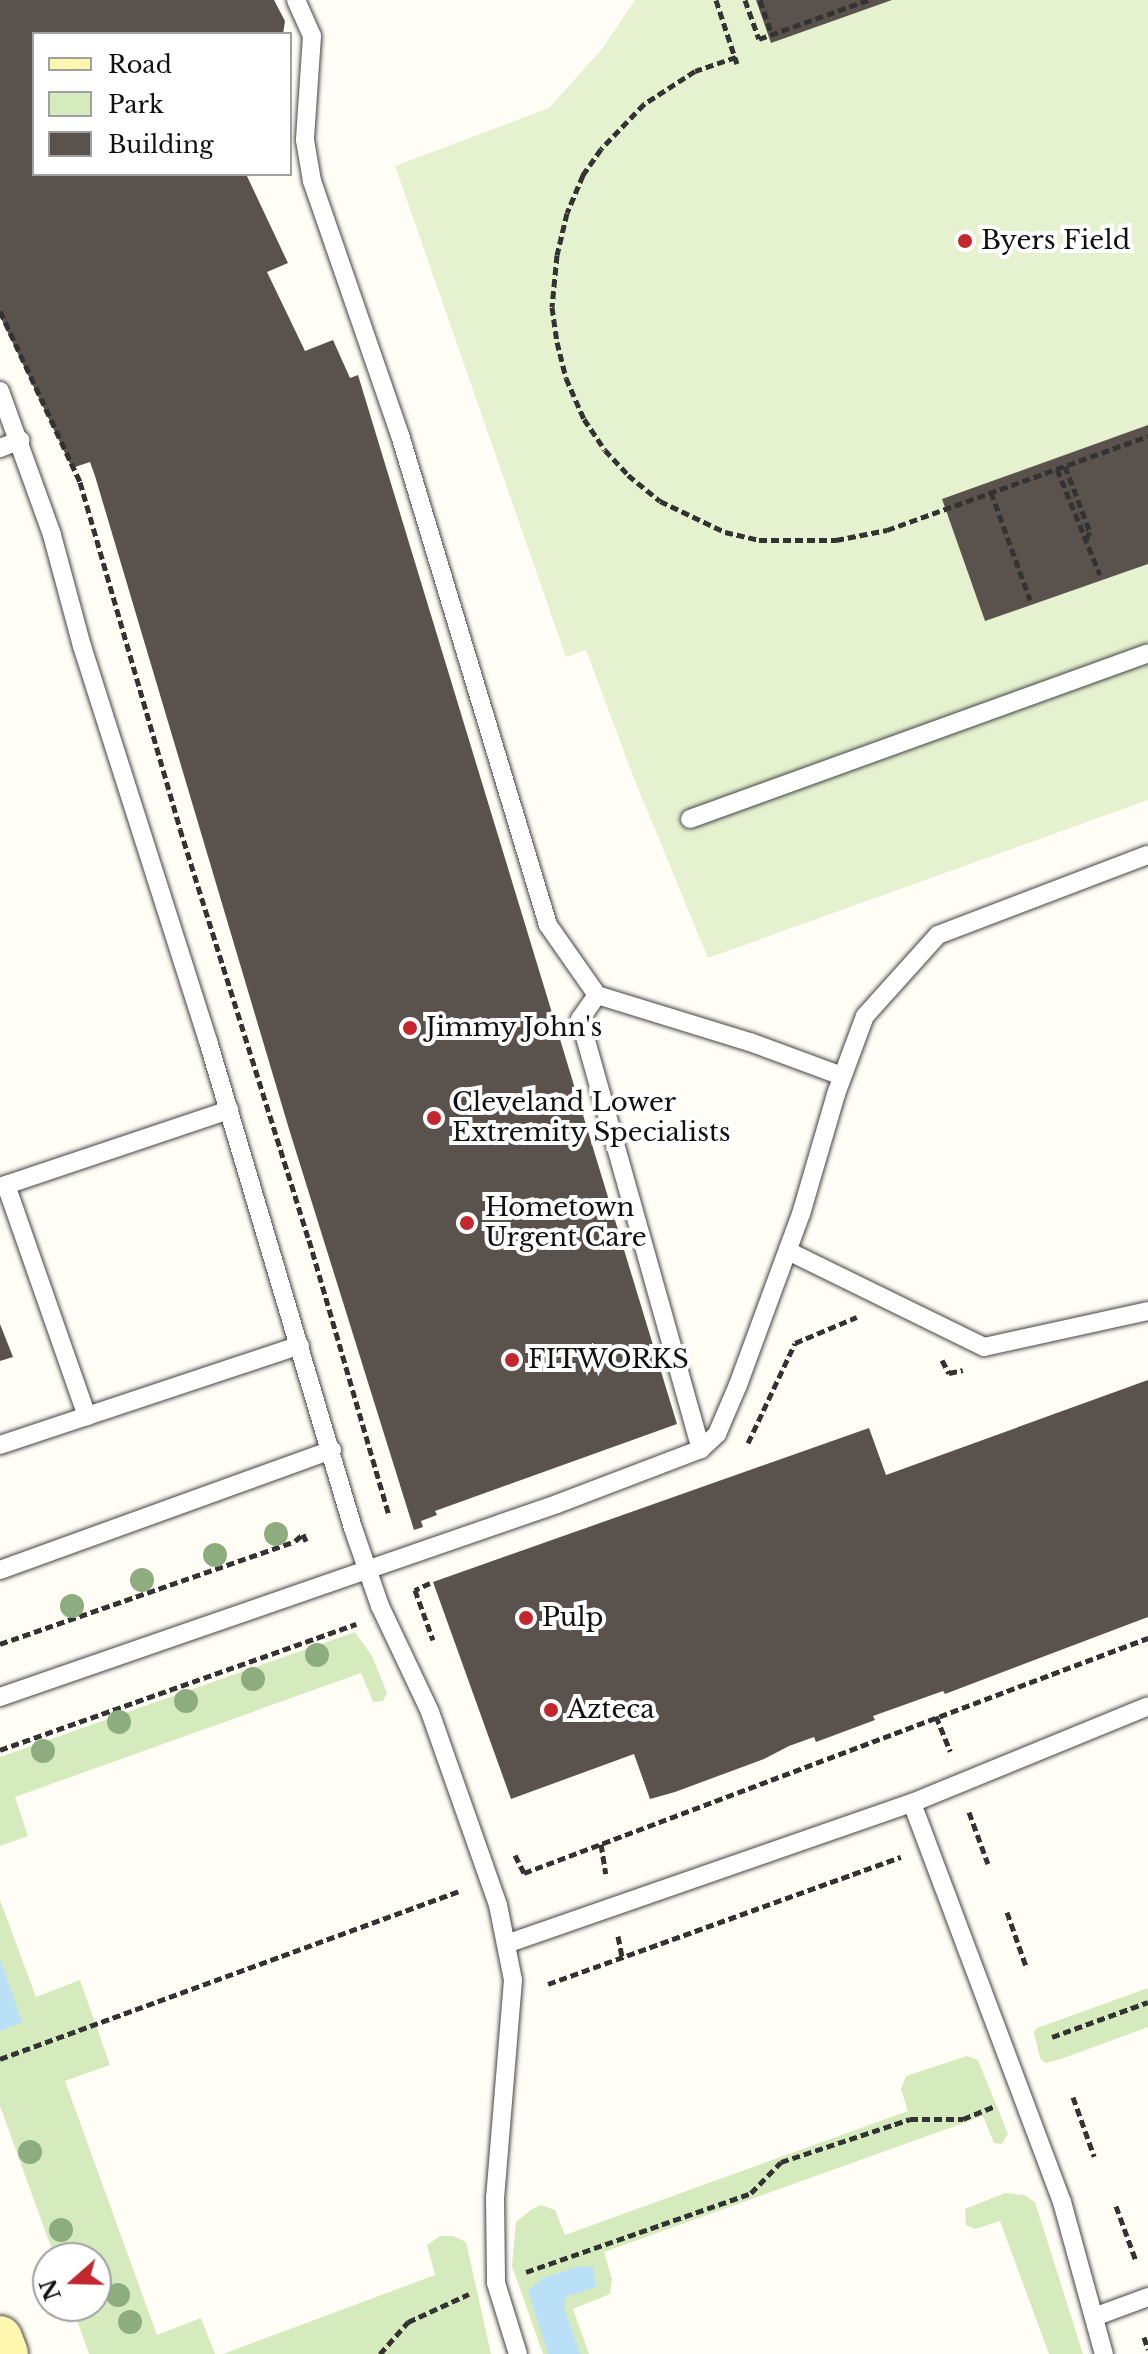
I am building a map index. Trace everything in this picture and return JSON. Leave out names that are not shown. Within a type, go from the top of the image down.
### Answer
[{"type":"main road","points":[[0,2338],[6,2354]]},
{"type":"lane","points":[[296,0],[312,36],[305,140],[312,181],[400,435],[548,925],[597,995],[750,1042],[842,1076]]},
{"type":"lane","points":[[0,391],[21,440],[52,535],[82,646],[229,1110],[367,1568],[380,1606],[430,1712],[498,1905],[513,1980],[495,2197],[496,2283],[518,2354]]},
{"type":"lane","points":[[0,448],[21,440]]},
{"type":"lane","points":[[690,819],[1148,653]]},
{"type":"lane","points":[[0,1697],[557,1504],[701,1449],[717,1434],[788,1251],[842,1076],[865,1016],[938,935],[1148,855]]},
{"type":"lane","points":[[597,995],[580,1019],[701,1449]]},
{"type":"lane","points":[[87,1416],[3,1186],[229,1110]]},
{"type":"lane","points":[[788,1251],[984,1347],[1148,1311]]},
{"type":"lane","points":[[0,1445],[300,1345]]},
{"type":"lane","points":[[0,1570],[332,1450]]},
{"type":"lane","points":[[506,1944],[912,1803],[1148,1706]]},
{"type":"lane","points":[[912,1803],[1062,2202],[1104,2354]]},
{"type":"lane","points":[[1094,2317],[1148,2297]]},
{"type":"path","points":[[716,0],[736,61],[695,71],[644,104],[601,149],[583,175],[567,213],[557,255],[552,307],[566,378],[584,419],[605,450],[660,501],[725,532],[759,540],[836,540],[887,530],[1148,436]]},
{"type":"path","points":[[745,0],[759,39],[868,0]]},
{"type":"path","points":[[760,0],[772,34]]},
{"type":"path","points":[[0,311],[80,482],[180,829],[309,1240],[389,1516]]},
{"type":"path","points":[[1065,466],[1090,532],[1086,540]]},
{"type":"path","points":[[1057,469],[1100,575]]},
{"type":"path","points":[[991,492],[1030,600]]},
{"type":"path","points":[[0,1644],[295,1541],[303,1534],[306,1541]]},
{"type":"path","points":[[0,1750],[357,1623]]},
{"type":"path","points":[[524,1873],[1148,1638]]},
{"type":"path","points":[[936,1716],[950,1751]]},
{"type":"path","points":[[969,1812],[988,1864]]},
{"type":"path","points":[[601,1844],[606,1874]]},
{"type":"path","points":[[548,1984],[903,1856]]},
{"type":"path","points":[[0,2059],[458,1891]]},
{"type":"path","points":[[1007,1912],[1027,1969]]},
{"type":"path","points":[[618,1935],[622,1958]]},
{"type":"path","points":[[1052,2037],[1148,2002]]},
{"type":"path","points":[[1073,2097],[1094,2156]]},
{"type":"path","points":[[525,2272],[751,2193],[765,2175],[781,2162],[910,2119],[963,2119],[997,2106]]},
{"type":"path","points":[[1116,2206],[1136,2261]]},
{"type":"path","points":[[380,2354],[408,2322],[469,2294]]},
{"type":"path","points":[[1144,2337],[1148,2349]]},
{"type":"green space","points":[[635,0],[1148,0],[1148,800],[708,958],[633,776],[586,650],[566,657],[395,166],[549,108],[602,49]]},
{"type":"green space","points":[[355,1632],[372,1656],[387,1693],[383,1701],[373,1702],[361,1673],[15,1797],[28,1836],[0,1846],[0,1757]]},
{"type":"green space","points":[[0,1900],[36,1997],[80,1980],[110,2065],[65,2081],[157,2335],[201,2318],[215,2354],[89,2354],[78,2322],[112,2322],[112,2242],[49,2242],[0,2106]]},
{"type":"green space","points":[[1148,1988],[1148,2027],[1061,2059],[1045,2063],[1040,2058],[1034,2032],[1037,2028]]},
{"type":"green space","points":[[967,2056],[978,2060],[1008,2134],[1002,2144],[994,2143],[983,2116],[604,2252],[612,2279],[610,2294],[573,2309],[589,2354],[543,2354],[512,2266],[516,2222],[532,2209],[541,2205],[555,2210],[565,2235],[908,2111],[901,2089],[906,2076]]},
{"type":"green space","points":[[1005,2193],[1024,2195],[1035,2202],[1083,2354],[1049,2354],[1000,2221],[975,2229],[966,2225],[965,2209]]},
{"type":"green space","points":[[440,2236],[453,2236],[466,2242],[491,2354],[223,2354],[435,2275],[427,2245]]},
{"type":"water","points":[[0,1959],[22,2022],[0,2031]]},
{"type":"water","points":[[579,2266],[593,2267],[596,2287],[565,2297],[564,2308],[580,2354],[548,2354],[528,2291],[541,2279]]},
{"type":"building","points":[[0,0],[274,0],[285,21],[283,32],[32,32],[32,176],[247,176],[288,263],[267,272],[305,351],[333,340],[350,378],[358,375],[677,1424],[435,1511],[437,1515],[421,1521],[423,1527],[414,1530],[289,1129],[95,476],[90,462],[72,468],[0,316]]},
{"type":"building","points":[[756,0],[892,0],[771,43]]},
{"type":"building","points":[[1148,425],[1148,564],[985,621],[942,499]]},
{"type":"building","points":[[0,1324],[13,1357],[0,1361]]},
{"type":"building","points":[[1148,1380],[1148,1617],[945,1694],[943,1691],[873,1716],[875,1720],[816,1742],[814,1737],[789,1746],[764,1759],[675,1792],[650,1799],[634,1754],[511,1799],[433,1582],[869,1428],[886,1475]]},
{"type":"place","name":"Byers Field","points":[[965,241]]},
{"type":"place","name":"Jimmy John's","points":[[410,1028]]},
{"type":"place","name":"Cleveland Lower Extremity Specialists","points":[[434,1118]]},
{"type":"place","name":"Hometown Urgent Care","points":[[467,1223]]},
{"type":"place","name":"FITWORKS","points":[[512,1360]]},
{"type":"place","name":"Pulp","points":[[526,1618]]},
{"type":"place","name":"Azteca","points":[[551,1710]]}]
